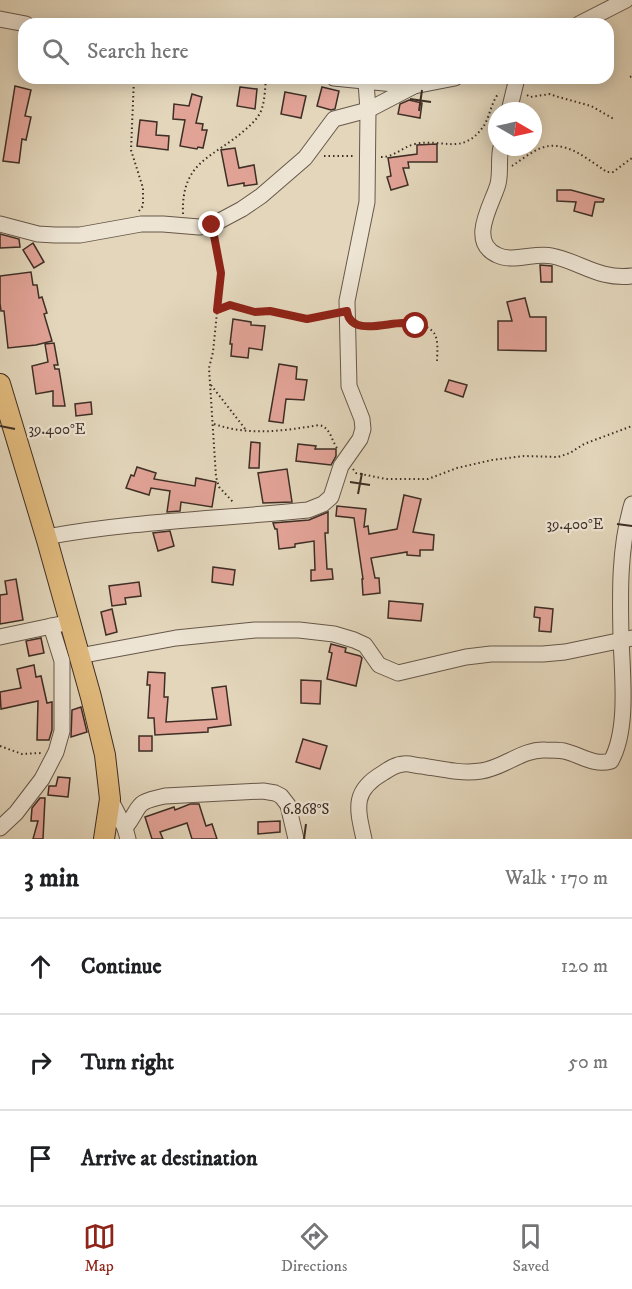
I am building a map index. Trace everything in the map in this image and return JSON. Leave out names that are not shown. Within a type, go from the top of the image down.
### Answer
[{"type":"main road","points":[[2,395],[46,537],[60,624],[79,656],[105,755],[110,799],[104,839]]},
{"type":"street","points":[[591,18],[626,0]]},
{"type":"street","points":[[0,19],[18,22]]},
{"type":"street","points":[[46,537],[75,531],[169,521],[308,510],[323,504],[331,496],[344,460],[360,438],[363,429],[359,410],[349,386],[347,301],[367,202],[366,84]]},
{"type":"street","points":[[390,84],[414,86],[424,84]]},
{"type":"street","points":[[511,102],[515,84]]},
{"type":"street","points":[[0,224],[55,236],[129,226],[212,225],[261,196],[305,158],[334,119],[368,110],[414,86]]},
{"type":"street","points":[[501,156],[497,188],[484,216],[483,232],[486,246],[496,255],[508,258],[550,255],[591,272],[608,276],[632,276]]},
{"type":"street","points":[[364,839],[358,798],[364,787],[376,777],[397,766],[404,764],[465,772],[482,771],[525,753],[542,750],[564,751],[590,761],[603,763],[611,761],[616,753],[622,711],[626,638],[621,571],[632,504]]},
{"type":"street","points":[[0,637],[60,624],[62,661],[62,731],[56,752],[42,779],[16,813],[0,828]]},
{"type":"street","points":[[79,656],[176,638],[288,629],[334,634],[354,640],[365,645],[379,665],[399,673],[466,657],[565,652],[626,638]]},
{"type":"street","points":[[126,834],[141,802],[150,799],[165,796],[263,791],[280,796],[288,805],[296,839]]},
{"type":"street","points":[[110,799],[126,834]]},
{"type":"path","points":[[129,226],[143,207],[144,202],[143,188],[131,150],[134,84]]},
{"type":"path","points":[[183,226],[185,190],[192,173],[207,156],[217,148],[232,142],[255,120],[261,111],[265,84]]},
{"type":"path","points":[[305,158],[392,156],[414,144],[455,145],[470,141],[484,126],[496,96],[512,84]]},
{"type":"path","points":[[518,84],[530,98],[550,94],[591,106],[614,119]]},
{"type":"path","points":[[500,174],[544,147],[563,147],[613,172],[632,158]]},
{"type":"path","points":[[212,225],[221,273],[213,352],[208,368],[214,424],[216,477],[219,487],[246,515]]},
{"type":"path","points":[[217,310],[230,305],[255,312],[270,311],[307,319],[348,314],[352,322],[361,325],[376,327],[403,323],[426,328],[434,333],[437,342],[437,362]]},
{"type":"path","points":[[210,383],[246,430]]},
{"type":"path","points":[[214,424],[268,433],[324,426],[328,429],[344,460],[356,473],[372,477],[428,479],[457,468],[492,460],[524,456],[558,457],[584,444],[632,426]]},
{"type":"path","points":[[0,746],[22,754],[56,752]]},
{"type":"building","points":[[15,86],[31,90],[25,116],[31,117],[26,140],[22,139],[19,163],[3,161]]},
{"type":"building","points":[[240,87],[257,89],[255,109],[237,106]]},
{"type":"building","points":[[322,87],[339,91],[335,109],[317,106]]},
{"type":"building","points":[[285,92],[306,96],[301,118],[281,114]]},
{"type":"building","points":[[192,94],[202,97],[196,123],[203,124],[202,130],[207,130],[203,148],[198,147],[197,149],[180,146],[185,120],[173,119],[174,104],[189,106]]},
{"type":"building","points":[[409,100],[422,103],[420,118],[398,114],[400,104]]},
{"type":"building","points":[[140,120],[157,122],[156,135],[169,136],[168,150],[137,146]]},
{"type":"building","points":[[437,144],[437,162],[408,162],[409,168],[403,168],[408,185],[391,190],[387,177],[391,176],[388,158],[417,154],[417,145]]},
{"type":"building","points":[[235,148],[239,168],[254,165],[257,184],[244,186],[244,183],[228,186],[221,150]]},
{"type":"building","points":[[557,190],[571,190],[604,199],[603,202],[595,202],[592,216],[574,211],[576,202],[557,201]]},
{"type":"building","points":[[0,234],[19,239],[20,247],[0,248]]},
{"type":"building","points":[[33,243],[44,262],[34,268],[23,250]]},
{"type":"building","points":[[540,265],[552,266],[552,282],[541,282]]},
{"type":"building","points":[[31,272],[33,285],[37,285],[39,298],[42,297],[47,313],[44,314],[52,341],[8,348],[4,311],[1,311],[0,303],[0,276]]},
{"type":"building","points":[[525,298],[530,317],[546,317],[546,351],[498,350],[498,321],[512,321],[507,302]]},
{"type":"building","points":[[233,319],[251,322],[251,325],[265,326],[262,350],[249,348],[248,358],[231,356]]},
{"type":"building","points":[[54,343],[58,365],[54,365],[55,369],[59,369],[65,406],[53,406],[53,391],[36,394],[32,366],[48,362],[45,344]]},
{"type":"building","points":[[279,364],[297,367],[296,379],[307,380],[304,400],[286,399],[283,423],[269,421]]},
{"type":"building","points":[[449,380],[467,385],[463,397],[445,391]]},
{"type":"building","points":[[91,402],[92,414],[76,416],[75,404]]},
{"type":"building","points":[[251,442],[260,443],[259,468],[249,468]]},
{"type":"building","points":[[298,444],[316,446],[315,449],[336,449],[336,456],[331,465],[296,461]]},
{"type":"building","points":[[137,467],[156,473],[154,479],[195,486],[196,478],[216,482],[212,507],[181,502],[180,511],[167,512],[170,491],[151,488],[149,495],[126,488]]},
{"type":"building","points":[[287,469],[292,502],[263,503],[258,473]]},
{"type":"building","points":[[404,495],[421,499],[413,532],[434,535],[433,550],[420,550],[420,556],[407,555],[407,552],[371,558],[375,578],[379,578],[380,593],[363,595],[363,579],[354,518],[336,516],[337,506],[366,509],[364,527],[368,526],[369,534],[397,529]]},
{"type":"building","points":[[328,512],[328,533],[325,533],[327,569],[332,569],[333,579],[311,581],[311,570],[315,570],[314,541],[279,549],[277,529],[273,523],[309,520]]},
{"type":"building","points":[[170,531],[174,546],[158,551],[153,533]]},
{"type":"building","points":[[213,567],[235,570],[233,585],[212,582]]},
{"type":"building","points":[[16,579],[23,620],[0,624],[0,595],[7,594],[5,581]]},
{"type":"building","points":[[139,582],[141,596],[125,598],[126,604],[112,606],[109,586]]},
{"type":"building","points":[[389,601],[423,604],[421,621],[388,618]]},
{"type":"building","points":[[535,607],[553,609],[551,632],[539,631],[540,618],[534,617]]},
{"type":"building","points":[[112,609],[117,632],[106,635],[101,612]]},
{"type":"building","points":[[41,638],[44,653],[29,656],[26,641]]},
{"type":"building","points":[[331,644],[346,648],[345,652],[362,658],[356,686],[327,679],[332,653],[329,652]]},
{"type":"building","points":[[34,665],[36,677],[41,676],[47,703],[52,702],[52,730],[49,740],[37,740],[38,701],[1,709],[0,692],[21,688],[17,669]]},
{"type":"building","points":[[148,672],[165,673],[164,697],[168,697],[166,722],[217,719],[212,688],[226,686],[231,725],[208,728],[208,732],[155,735],[154,718],[148,718],[150,685],[147,685]]},
{"type":"building","points":[[301,680],[321,681],[320,704],[301,703]]},
{"type":"building","points":[[81,707],[87,732],[71,737],[72,710]]},
{"type":"building","points":[[139,736],[152,736],[152,751],[139,751]]},
{"type":"building","points":[[303,739],[327,746],[320,769],[296,762]]},
{"type":"building","points":[[58,777],[70,778],[68,797],[48,795],[49,786],[56,786]]},
{"type":"building","points":[[40,798],[45,798],[43,839],[33,839],[38,821],[31,821],[32,808]]},
{"type":"building","points":[[190,804],[199,804],[206,826],[212,824],[217,839],[192,839],[187,823],[160,832],[163,839],[152,839],[145,817]]},
{"type":"building","points":[[280,821],[280,832],[258,834],[258,822]]},
{"type":"route","points":[[212,225],[221,273],[217,310],[233,305],[255,312],[278,312],[307,319],[347,311],[352,322],[356,324],[376,327],[403,323],[416,326]]}]
